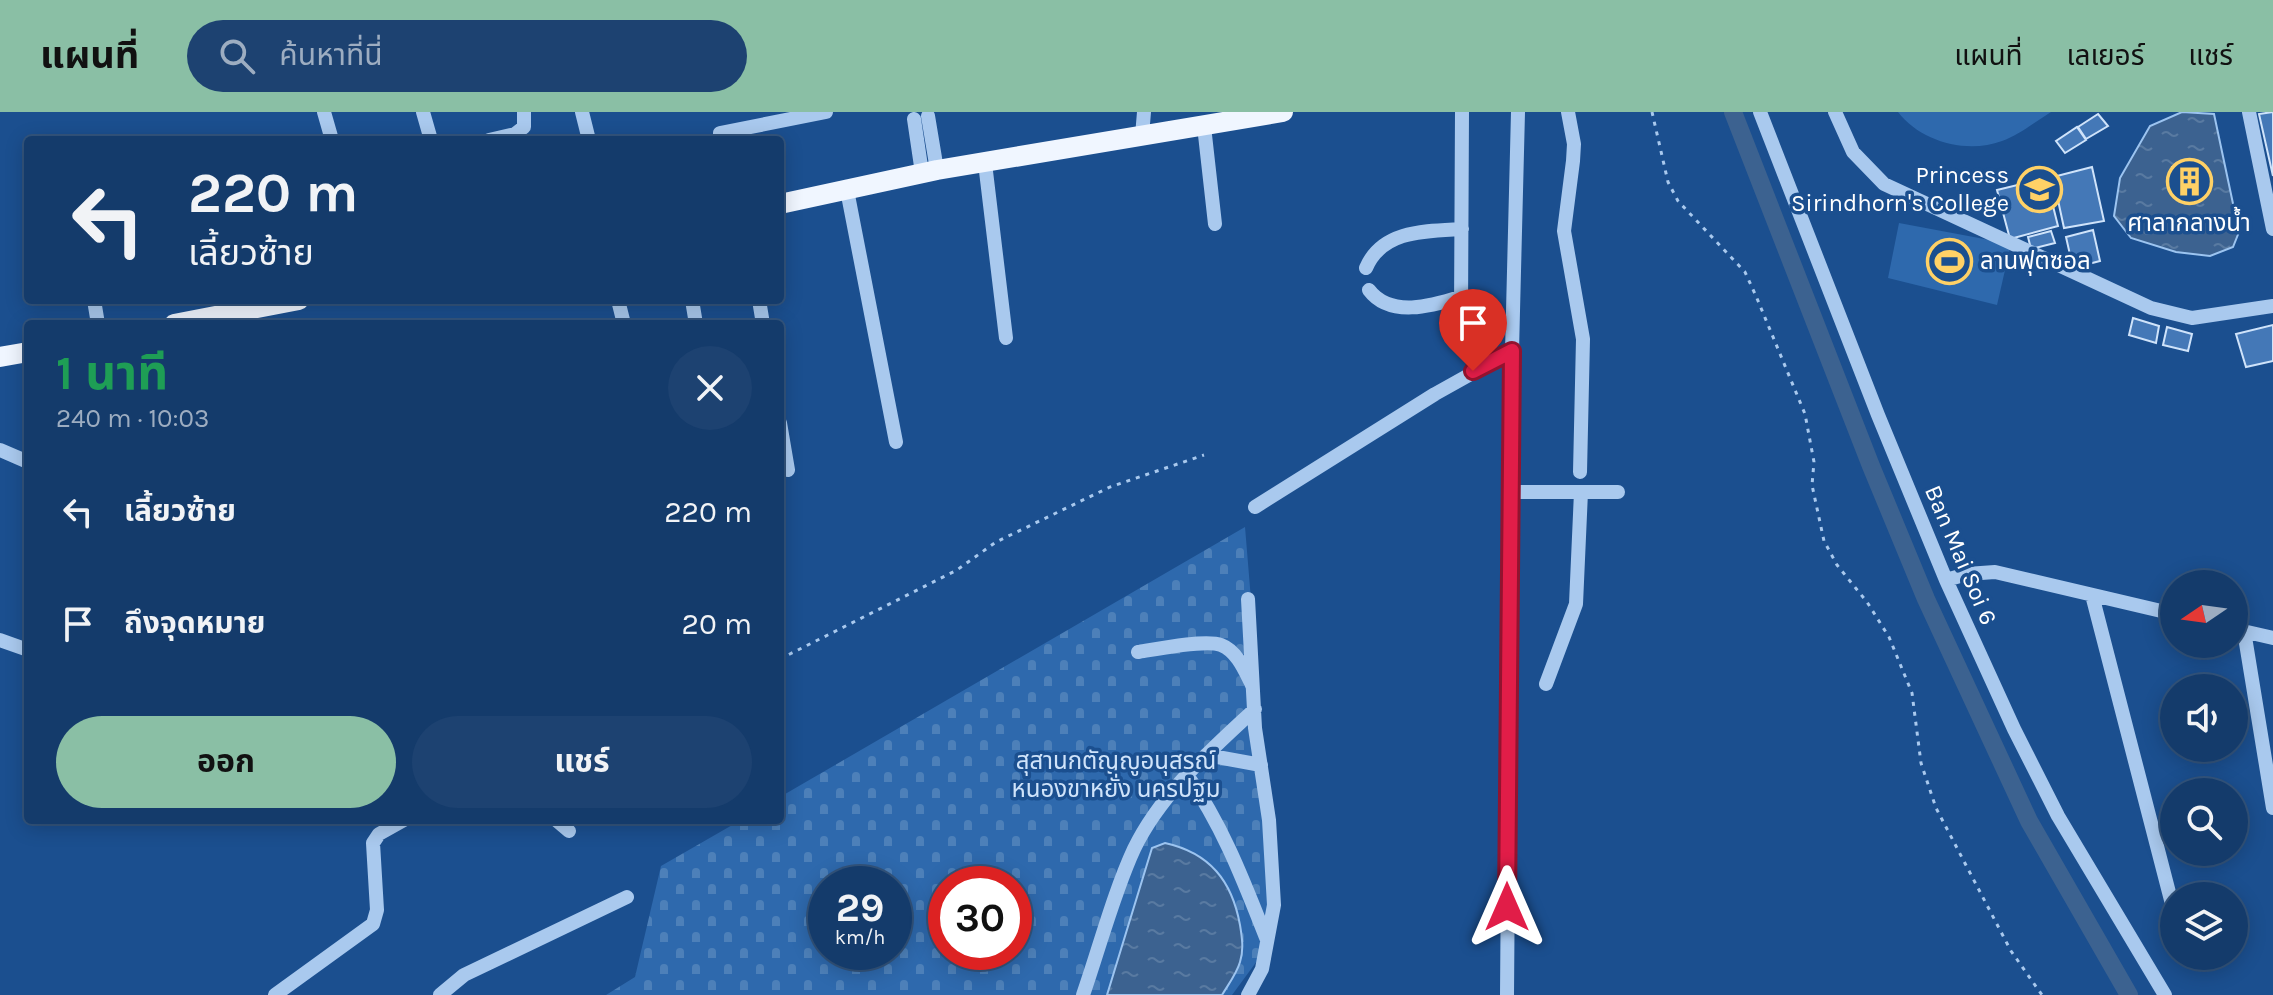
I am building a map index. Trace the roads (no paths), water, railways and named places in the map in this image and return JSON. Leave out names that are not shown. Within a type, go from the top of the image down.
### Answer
[{"type":"main road","points":[[784,203],[930,172],[1283,112]]},
{"type":"main road","points":[[191,320],[258,304]]},
{"type":"main road","points":[[0,357],[24,353]]},
{"type":"street","points":[[324,112],[331,136]]},
{"type":"street","points":[[423,112],[430,136]]},
{"type":"street","points":[[506,136],[524,127],[524,112]]},
{"type":"street","points":[[583,112],[588,136]]},
{"type":"street","points":[[720,133],[775,117],[826,112]]},
{"type":"street","points":[[1142,136],[1144,112]]},
{"type":"street","points":[[1461,313],[1462,112]]},
{"type":"street","points":[[1507,995],[1510,492],[1518,112]]},
{"type":"street","points":[[1568,112],[1574,144],[1564,231],[1583,339],[1580,472]]},
{"type":"street","name":"Ban Mai Soi 6","points":[[1760,112],[1872,401],[1946,580],[2014,729],[2058,816],[2165,995]]},
{"type":"street","points":[[1835,112],[1853,152],[1884,184],[2151,308],[2192,318],[2273,306]]},
{"type":"street","points":[[2249,112],[2273,229]]},
{"type":"street","points":[[921,118],[930,172]]},
{"type":"street","points":[[1204,126],[1215,224]]},
{"type":"street","points":[[985,163],[1006,338]]},
{"type":"street","points":[[847,190],[896,442]]},
{"type":"street","points":[[1366,268],[1375,251],[1386,242],[1426,231],[1462,229]]},
{"type":"street","points":[[1369,290],[1387,304],[1405,307],[1431,306],[1460,297]]},
{"type":"street","points":[[1255,507],[1435,394],[1512,351]]},
{"type":"street","points":[[784,446],[788,470]]},
{"type":"street","points":[[0,450],[24,460]]},
{"type":"street","points":[[1510,492],[1618,492]]},
{"type":"street","points":[[1546,684],[1576,604],[1581,492]]},
{"type":"street","points":[[1946,580],[1967,574],[1995,572],[2160,611]]},
{"type":"street","points":[[2092,595],[2166,882]]},
{"type":"street","points":[[1248,599],[1274,905],[1262,969],[1248,995]]},
{"type":"street","points":[[2248,632],[2273,638]]},
{"type":"street","points":[[0,640],[24,649]]},
{"type":"street","points":[[1138,652],[1209,643],[1222,645],[1239,660],[1254,688]]},
{"type":"street","points":[[2244,658],[2273,808]]},
{"type":"street","points":[[1083,995],[1135,849],[1158,811],[1187,775],[1255,709]]},
{"type":"street","points":[[1206,755],[1261,765]]},
{"type":"street","points":[[1187,775],[1209,807],[1238,866],[1269,944]]},
{"type":"street","points":[[275,995],[373,924],[377,910],[373,843],[379,834],[397,824]]},
{"type":"street","points":[[561,824],[569,831]]},
{"type":"street","points":[[440,995],[464,975],[627,897]]},
{"type":"water","points":[[2182,112],[2214,114],[2239,232],[2233,247],[2210,256],[2176,252],[2131,238],[2114,216],[2120,178],[2150,126]]},
{"type":"water","points":[[1165,843],[1195,854],[1225,882],[1240,925],[1242,948],[1239,966],[1222,995],[1107,995],[1152,848]]},
{"type":"waterway","points":[[1733,112],[1926,599],[2029,821],[2129,995]]},
{"type":"place","name":"ศาลากลางน้ำ","points":[[2189,181]]},
{"type":"place","name":"Princess Sirindhorn's College","points":[[2040,189]]},
{"type":"place","name":"ลานฟุตซอล","points":[[1949,261]]},
{"type":"park label","name":"สุสานกตัญญูอนุสรณ์ หนองขาหยั่ง นครปฐม","points":[[1116,775]]}]
